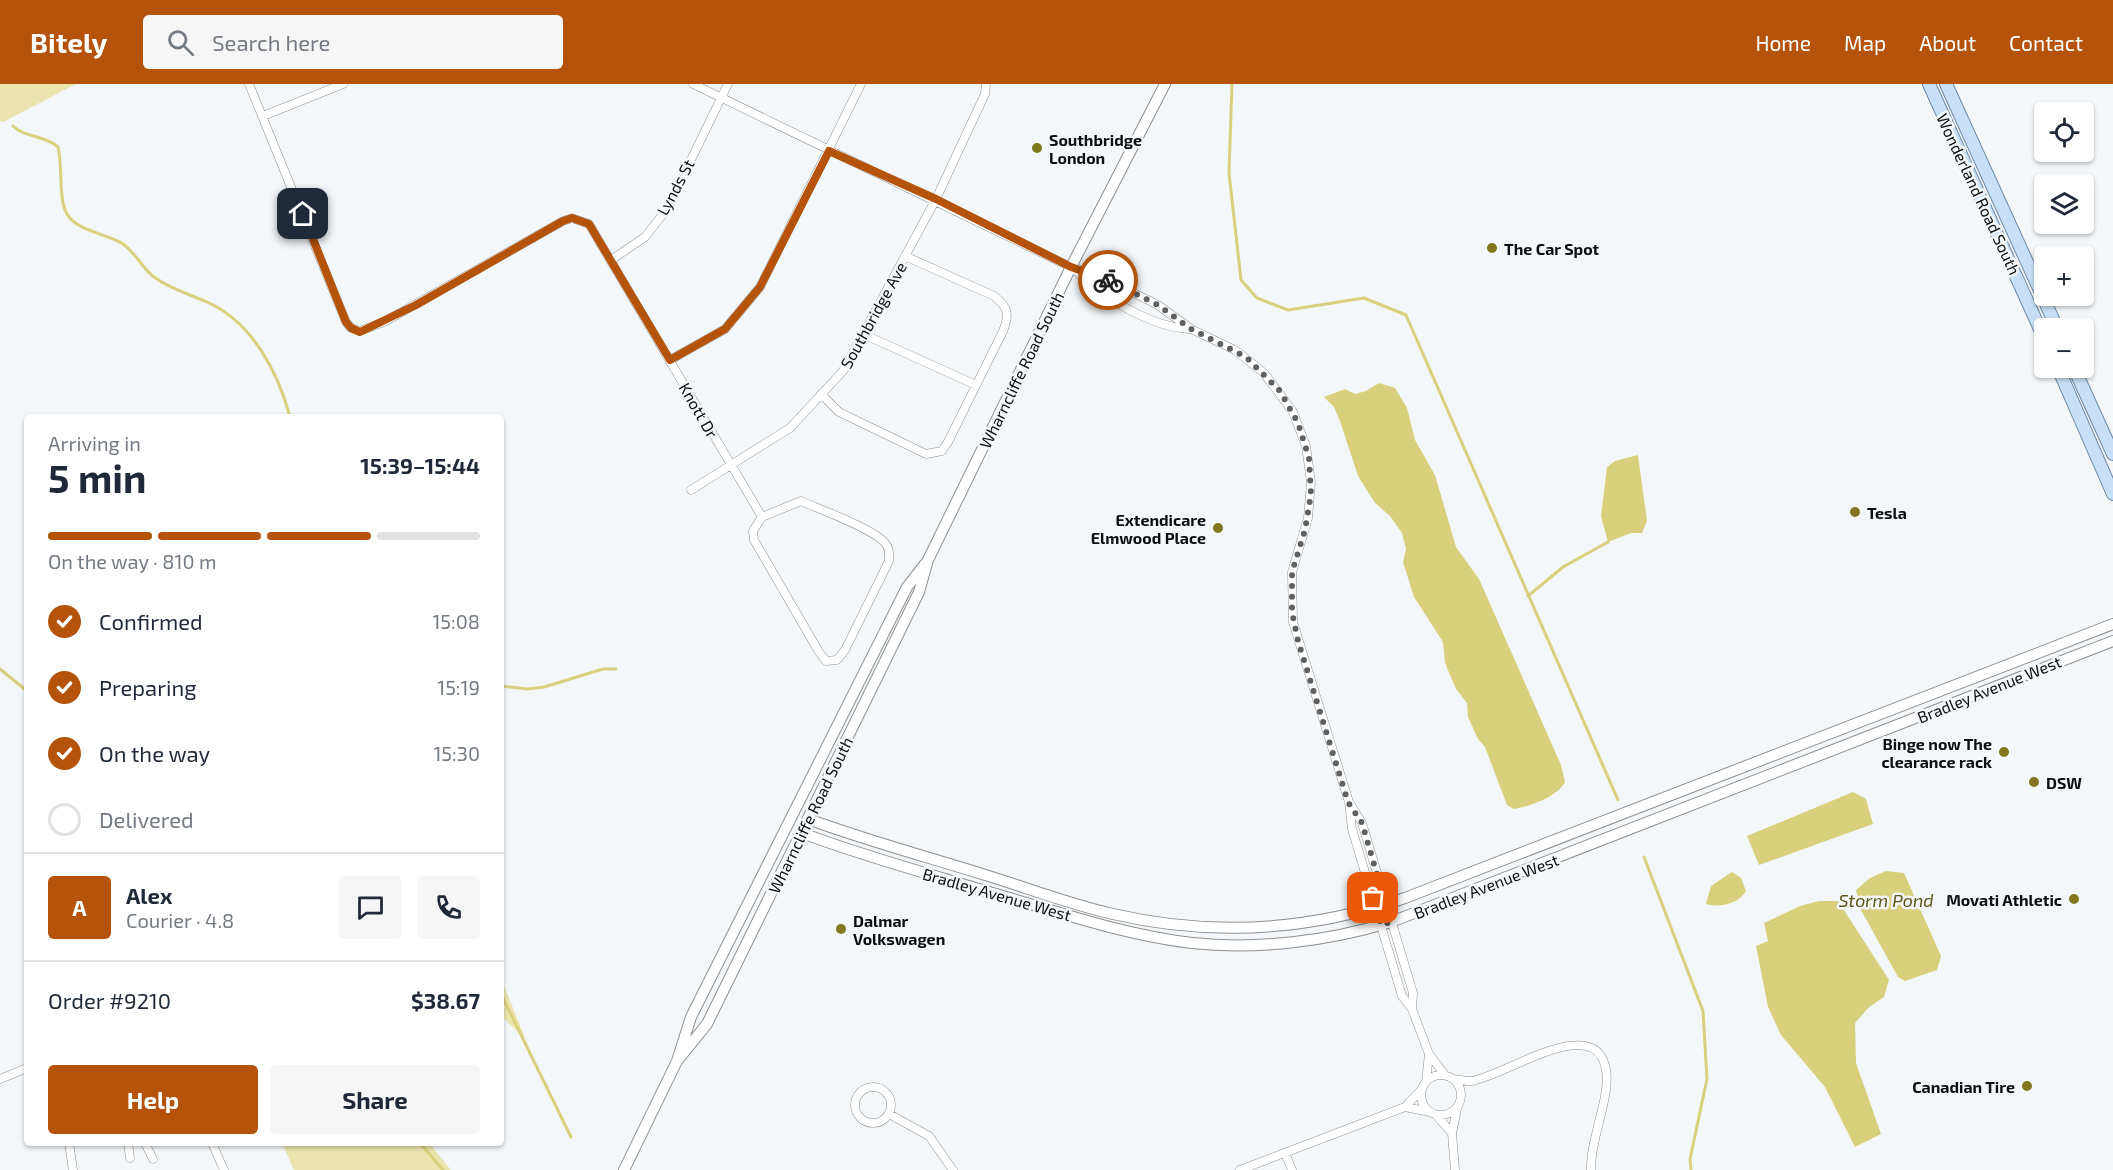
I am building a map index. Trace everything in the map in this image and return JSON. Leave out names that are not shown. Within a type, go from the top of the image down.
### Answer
[{"type":"main road","name":"Wharncliffe Road South","points":[[677,1061],[707,1024],[919,592],[928,560],[1071,267],[1165,84]]},
{"type":"main road","name":"Wonderland Road South","points":[[1929,84],[2035,318]]},
{"type":"main road","name":"Wonderland Road South","points":[[1946,84],[2052,318]]},
{"type":"main road","points":[[2062,378],[2113,494]]},
{"type":"main road","points":[[2079,378],[2113,454]]},
{"type":"main road","name":"Wharncliffe Road South","points":[[624,1170],[677,1061],[691,1017],[784,830],[907,587],[928,560]]},
{"type":"main road","name":"Bradley Avenue West","points":[[808,819],[1112,914],[1180,927],[1242,929],[1296,925],[1381,906],[2113,624]]},
{"type":"main road","name":"Bradley Avenue West","points":[[801,833],[885,861],[1112,928],[1193,943],[1250,944],[1297,941],[1386,924],[2113,640]]},
{"type":"street","points":[[249,84],[263,116],[343,84]]},
{"type":"street","points":[[693,84],[829,151],[936,199],[1071,267],[1094,273],[1158,305],[1191,329],[1235,350],[1264,373],[1287,401],[1303,434],[1310,464],[1311,494],[1307,524],[1292,572],[1292,612],[1298,641],[1348,802],[1362,823],[1402,996],[1412,1009],[1429,1054],[1461,1089],[1461,1098]]},
{"type":"street","name":"Lynds St","points":[[611,260],[645,237],[667,209],[728,84]]},
{"type":"street","points":[[670,360],[725,329],[760,287],[861,84]]},
{"type":"street","name":"Southbridge Ave","points":[[691,490],[790,428],[843,372],[936,199],[985,94],[986,84]]},
{"type":"street","name":"Knott Dr","points":[[263,116],[346,322],[351,328],[360,332],[416,305],[572,218],[589,224],[762,517]]},
{"type":"street","points":[[821,394],[839,412],[851,419],[926,454],[942,451],[948,442],[1007,320],[1004,304],[994,296],[905,256]]},
{"type":"street","points":[[1071,267],[1089,286],[1133,310],[1176,328],[1191,329]]},
{"type":"street","points":[[863,334],[976,385]]},
{"type":"street","points":[[801,501],[870,532],[884,541],[889,549],[889,561],[845,650],[837,660],[826,662],[819,652],[754,540],[753,531],[762,517],[801,501]]},
{"type":"street","points":[[1240,1170],[1405,1107],[1435,1076],[1473,1081],[1570,1044],[1589,1045],[1601,1056],[1607,1079],[1591,1156],[1592,1170]]},
{"type":"street","points":[[1429,1054],[1422,1099],[1452,1133]]},
{"type":"street","points":[[0,1079],[24,1069]]},
{"type":"street","points":[[1455,1170],[1452,1133],[1457,1108],[1473,1081]]},
{"type":"street","points":[[869,1088],[882,1090],[891,1101],[889,1114],[878,1122],[864,1120],[856,1110],[858,1096],[869,1088]]},
{"type":"street","points":[[1405,1107],[1447,1114],[1457,1108]]},
{"type":"street","points":[[889,1114],[929,1136],[953,1170]]},
{"type":"street","points":[[69,1146],[73,1170]]},
{"type":"street","points":[[128,1146],[130,1158]]},
{"type":"street","points":[[146,1146],[153,1159]]},
{"type":"street","points":[[213,1146],[224,1170]]},
{"type":"street","points":[[1285,1153],[1292,1170]]},
{"type":"shaded area","points":[[0,84],[76,84],[3,122],[0,121]]},
{"type":"shaded area","points":[[504,986],[525,1038],[504,1019]]},
{"type":"shaded area","points":[[283,1146],[431,1146],[451,1170],[294,1170]]},
{"type":"water","points":[[1379,383],[1395,388],[1407,408],[1415,440],[1435,475],[1456,547],[1479,579],[1561,765],[1565,782],[1561,787],[1550,796],[1528,806],[1514,809],[1507,805],[1485,747],[1478,739],[1468,717],[1467,703],[1456,689],[1445,663],[1443,642],[1414,597],[1403,562],[1406,549],[1402,533],[1390,516],[1375,503],[1358,476],[1334,407],[1324,397],[1345,389],[1355,394],[1366,391]]},
{"type":"water","points":[[1638,455],[1647,521],[1642,533],[1631,533],[1608,542],[1601,516],[1607,467],[1615,461]]},
{"type":"water","points":[[1853,792],[1866,799],[1873,824],[1759,865],[1747,836]]},
{"type":"water","name":"Storm Pond","points":[[1886,871],[1904,873],[1941,956],[1937,970],[1905,981],[1898,977],[1861,910],[1856,890],[1870,878]]},
{"type":"water","points":[[1732,872],[1741,878],[1746,891],[1743,895],[1728,904],[1706,904],[1711,886]]},
{"type":"water","points":[[1819,901],[1838,901],[1889,980],[1884,997],[1869,1007],[1855,1023],[1856,1063],[1881,1134],[1855,1147],[1825,1087],[1781,1035],[1768,1007],[1756,946],[1768,941],[1764,923],[1800,906]]},
{"type":"waterway","points":[[1232,84],[1229,173],[1241,280],[1257,298],[1288,310],[1364,298],[1406,315],[1618,800]]},
{"type":"waterway","points":[[13,126],[23,133],[47,140],[58,147],[64,208],[72,220],[85,229],[123,244],[154,277],[223,311],[250,335],[270,366],[289,414]]},
{"type":"waterway","points":[[1528,596],[1563,567],[1608,542]]},
{"type":"waterway","points":[[0,669],[24,689]]},
{"type":"waterway","points":[[504,686],[527,689],[544,687],[603,669],[616,669]]},
{"type":"waterway","points":[[1644,857],[1703,1011],[1707,1079],[1690,1159],[1691,1170]]},
{"type":"waterway","points":[[504,1000],[571,1137]]},
{"type":"waterway","points":[[423,1146],[443,1170]]},
{"type":"way so far","points":[[1108,280],[1158,305],[1191,329],[1225,344],[1246,357],[1280,391],[1298,423],[1309,458],[1311,494],[1305,530],[1292,572],[1293,622],[1348,802],[1362,823],[1391,922],[1381,925],[1373,898]]},
{"type":"place","name":"Southbridge London","points":[[1037,148]]},
{"type":"place","name":"The Car Spot","points":[[1492,248]]},
{"type":"place","name":"Tesla","points":[[1855,512]]},
{"type":"place","name":"Extendicare Elmwood Place","points":[[1218,528]]},
{"type":"place","name":"Binge now The clearance rack","points":[[2004,752]]},
{"type":"place","name":"DSW","points":[[2034,782]]},
{"type":"place","name":"Movati Athletic","points":[[2074,899]]},
{"type":"place","name":"Dalmar Volkswagen","points":[[841,929]]},
{"type":"place","name":"Canadian Tire","points":[[2027,1086]]},
{"type":"route","points":[[303,214],[346,322],[351,328],[360,332],[416,305],[563,221],[572,218],[579,219],[589,224],[670,360],[725,329],[760,287],[829,151],[936,199],[1071,267],[1094,273],[1108,280]]}]
